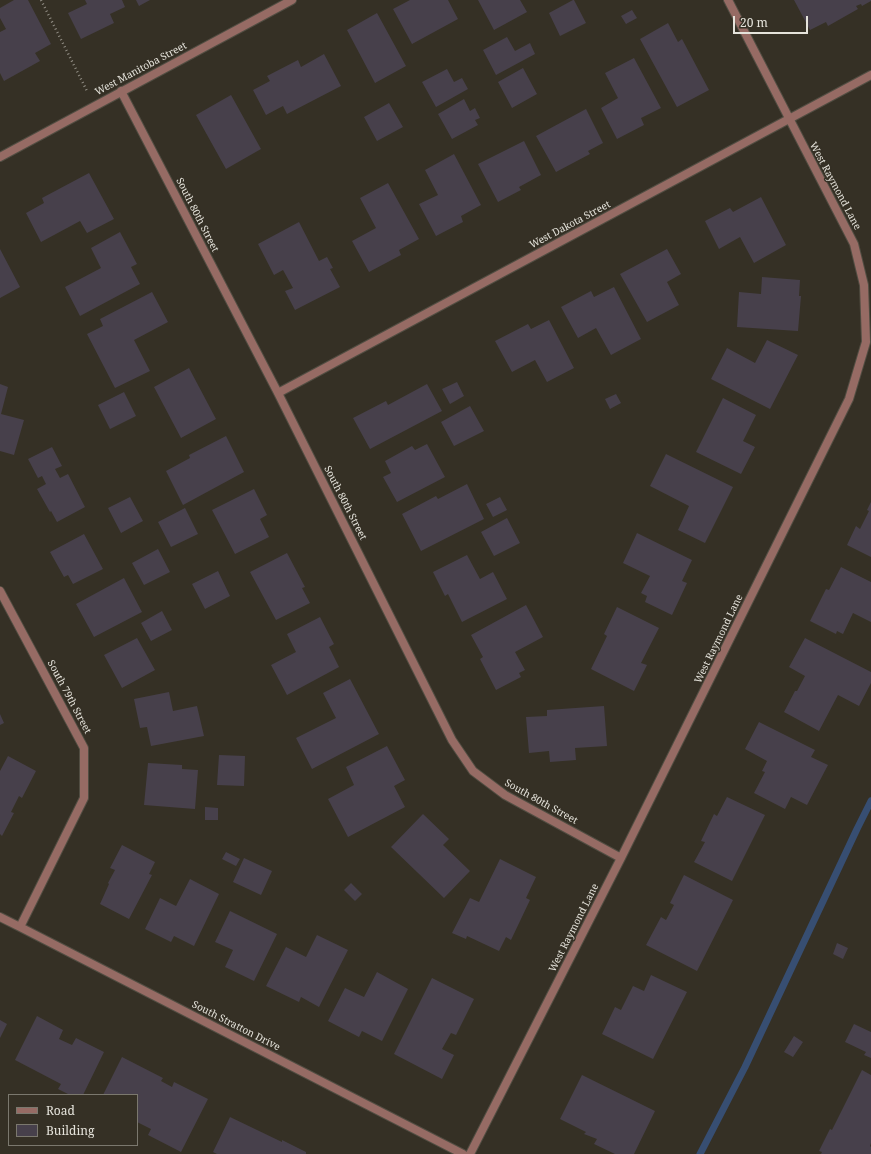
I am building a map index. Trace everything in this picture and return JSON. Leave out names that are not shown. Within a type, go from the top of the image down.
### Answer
[{"type":"street","name":"West Manitoba Street","points":[[0,157],[292,0]]},
{"type":"street","name":"West Raymond Lane","points":[[470,1154],[621,858],[849,399],[866,342],[864,285],[854,244],[728,0]]},
{"type":"street","name":"West Dakota Street","points":[[278,393],[871,75]]},
{"type":"street","name":"South 80th Street","points":[[121,91],[278,393],[452,740],[473,771],[505,795],[621,858]]},
{"type":"street","name":"South 79th Street","points":[[0,591],[84,748],[84,798],[20,927]]},
{"type":"street","name":"South Stratton Drive","points":[[0,917],[463,1154]]},
{"type":"path","points":[[40,0],[94,106]]},
{"type":"building","points":[[14,0],[28,0],[51,44],[35,53],[40,61],[4,81],[0,73],[0,32],[6,29],[0,18],[0,8]]},
{"type":"building","points":[[85,0],[122,0],[125,7],[110,14],[114,23],[81,39],[68,13],[87,4]]},
{"type":"building","points":[[136,0],[150,0],[139,6]]},
{"type":"building","points":[[410,0],[448,0],[458,19],[412,44],[393,9]]},
{"type":"building","points":[[478,0],[520,0],[527,12],[494,30]]},
{"type":"building","points":[[573,0],[586,23],[560,36],[549,13]]},
{"type":"building","points":[[794,0],[871,1],[862,6],[861,4],[856,6],[858,9],[828,26],[826,22],[810,30]]},
{"type":"building","points":[[632,10],[637,18],[626,24],[621,16]]},
{"type":"building","points":[[377,13],[406,66],[375,83],[347,30]]},
{"type":"building","points":[[668,23],[678,42],[682,39],[709,90],[677,107],[640,39]]},
{"type":"building","points":[[507,37],[515,51],[530,43],[535,54],[496,75],[483,50]]},
{"type":"building","points":[[324,54],[341,86],[287,114],[283,106],[266,115],[253,90],[270,81],[267,76],[298,60],[301,67]]},
{"type":"building","points":[[634,58],[661,108],[641,118],[644,125],[617,139],[601,108],[618,98],[605,73]]},
{"type":"building","points":[[523,68],[537,94],[512,108],[498,82]]},
{"type":"building","points":[[447,69],[454,82],[462,78],[468,89],[436,107],[422,82]]},
{"type":"building","points":[[231,95],[261,149],[226,169],[196,115]]},
{"type":"building","points":[[464,99],[470,111],[475,108],[480,118],[475,120],[478,125],[452,139],[438,114]]},
{"type":"building","points":[[389,103],[403,127],[377,141],[364,117]]},
{"type":"building","points":[[586,109],[603,143],[588,151],[590,154],[556,172],[536,136]]},
{"type":"building","points":[[524,141],[541,175],[519,187],[521,190],[498,202],[478,164]]},
{"type":"building","points":[[454,154],[481,205],[461,216],[463,222],[436,236],[419,204],[438,195],[425,170]]},
{"type":"building","points":[[89,173],[114,219],[87,233],[80,221],[41,242],[26,213],[44,203],[42,198]]},
{"type":"building","points":[[388,183],[419,239],[399,250],[401,255],[369,272],[352,241],[376,228],[360,198]]},
{"type":"building","points":[[761,197],[786,245],[754,263],[740,237],[719,249],[705,221],[730,208],[733,212]]},
{"type":"building","points":[[299,222],[319,261],[327,257],[333,268],[330,269],[340,287],[295,310],[285,291],[293,288],[283,270],[274,275],[258,244]]},
{"type":"building","points":[[120,232],[137,264],[131,267],[140,284],[80,316],[65,287],[101,268],[91,248]]},
{"type":"building","points":[[0,249],[20,287],[0,298]]},
{"type":"building","points":[[667,249],[681,274],[667,282],[679,305],[647,322],[620,274]]},
{"type":"building","points":[[762,277],[800,280],[799,296],[801,296],[798,331],[737,327],[739,292],[761,294]]},
{"type":"building","points":[[614,287],[641,339],[611,355],[596,328],[578,338],[561,307],[591,291],[594,297]]},
{"type":"building","points":[[152,292],[168,322],[134,340],[150,371],[115,388],[87,334],[103,326],[100,319]]},
{"type":"building","points":[[549,320],[574,368],[547,382],[535,360],[512,372],[495,341],[528,324],[531,329]]},
{"type":"building","points":[[767,340],[798,355],[770,409],[711,379],[727,348],[755,363]]},
{"type":"building","points":[[189,368],[216,419],[181,438],[154,387]]},
{"type":"building","points":[[457,382],[464,396],[450,404],[442,389]]},
{"type":"building","points":[[0,384],[8,387],[1,414],[24,420],[14,455],[0,451]]},
{"type":"building","points":[[427,384],[442,411],[370,449],[353,418],[386,401],[388,405]]},
{"type":"building","points":[[124,392],[136,416],[110,429],[98,405]]},
{"type":"building","points":[[616,394],[621,403],[610,409],[605,399]]},
{"type":"building","points":[[723,398],[756,415],[743,441],[755,447],[741,474],[696,452]]},
{"type":"building","points":[[470,406],[484,431],[454,446],[441,422]]},
{"type":"building","points":[[226,436],[244,472],[183,505],[166,471],[190,458],[189,455]]},
{"type":"building","points":[[427,444],[445,477],[397,502],[383,477],[391,473],[385,461],[412,446],[415,450]]},
{"type":"building","points":[[52,447],[62,466],[55,469],[60,478],[68,474],[85,507],[57,522],[37,489],[46,484],[42,476],[38,478],[28,459]]},
{"type":"building","points":[[666,454],[733,487],[705,543],[678,530],[689,506],[650,486]]},
{"type":"building","points":[[467,484],[484,519],[421,551],[402,514],[436,496],[438,499]]},
{"type":"building","points":[[254,489],[267,515],[260,519],[269,537],[235,554],[212,510]]},
{"type":"building","points":[[130,497],[143,521],[121,533],[108,508]]},
{"type":"building","points":[[500,497],[507,510],[493,517],[486,504]]},
{"type":"building","points":[[871,502],[871,557],[847,545],[856,526],[860,529],[869,511],[867,510]]},
{"type":"building","points":[[185,508],[198,534],[171,547],[158,522]]},
{"type":"building","points":[[507,518],[520,543],[494,556],[481,532]]},
{"type":"building","points":[[637,533],[692,560],[682,581],[687,583],[672,615],[645,602],[647,596],[641,593],[650,576],[623,563]]},
{"type":"building","points":[[84,534],[103,569],[73,584],[68,575],[64,577],[50,552]]},
{"type":"building","points":[[158,549],[170,572],[144,585],[132,563]]},
{"type":"building","points":[[287,553],[305,587],[302,588],[310,603],[276,620],[250,572]]},
{"type":"building","points":[[467,555],[480,579],[493,572],[507,599],[462,622],[448,594],[445,596],[433,572]]},
{"type":"building","points":[[841,567],[871,582],[871,622],[853,613],[843,634],[837,631],[836,634],[810,621],[826,589],[829,590]]},
{"type":"building","points":[[218,571],[230,596],[205,609],[192,584]]},
{"type":"building","points":[[124,578],[142,612],[94,637],[76,604]]},
{"type":"building","points":[[526,605],[543,637],[515,652],[525,670],[519,673],[521,677],[496,690],[480,659],[483,657],[471,635]]},
{"type":"building","points":[[617,607],[659,628],[641,663],[647,665],[634,691],[591,669],[607,636],[604,634]]},
{"type":"building","points":[[162,611],[172,630],[151,641],[141,623]]},
{"type":"building","points":[[320,617],[334,644],[329,647],[339,667],[287,695],[271,665],[296,652],[287,634]]},
{"type":"building","points":[[137,638],[155,670],[122,688],[104,655]]},
{"type":"building","points":[[805,638],[871,672],[871,683],[859,706],[838,695],[819,731],[784,712],[805,676],[789,667]]},
{"type":"building","points":[[350,679],[379,734],[312,769],[296,738],[336,718],[323,693]]},
{"type":"building","points":[[169,692],[173,711],[197,706],[204,736],[151,746],[147,727],[140,728],[134,699]]},
{"type":"building","points":[[604,706],[607,746],[575,748],[576,760],[550,762],[549,751],[529,753],[526,717],[547,716],[547,710]]},
{"type":"building","points":[[0,714],[4,723],[0,725]]},
{"type":"building","points":[[759,722],[815,750],[811,757],[828,765],[807,805],[791,797],[785,809],[754,793],[765,772],[762,771],[767,761],[745,749]]},
{"type":"building","points":[[387,746],[405,780],[394,786],[405,807],[348,837],[328,799],[354,785],[346,767]]},
{"type":"building","points":[[219,755],[245,756],[244,786],[217,785]]},
{"type":"building","points":[[8,756],[36,771],[22,798],[19,796],[11,812],[14,813],[2,836],[0,834],[0,771]]},
{"type":"building","points":[[148,763],[182,765],[182,769],[198,770],[195,809],[144,805]]},
{"type":"building","points":[[727,797],[765,815],[732,881],[694,862],[705,842],[701,841],[714,814],[717,816]]},
{"type":"building","points":[[205,807],[218,808],[218,820],[205,820]]},
{"type":"building","points":[[423,814],[449,839],[443,845],[470,871],[444,898],[391,847]]},
{"type":"building","points":[[122,845],[155,862],[149,874],[152,875],[129,919],[100,904],[115,870],[110,868]]},
{"type":"building","points":[[226,852],[240,859],[236,866],[222,859]]},
{"type":"building","points":[[244,858],[272,871],[261,895],[233,882]]},
{"type":"building","points":[[500,859],[536,877],[526,898],[530,900],[511,940],[506,937],[499,951],[467,936],[466,939],[452,933],[470,898],[479,902]]},
{"type":"building","points":[[684,875],[733,900],[697,971],[646,945],[661,917],[666,920],[674,905],[670,903]]},
{"type":"building","points":[[190,879],[219,894],[194,946],[174,936],[171,942],[145,929],[160,898],[176,906]]},
{"type":"building","points":[[351,883],[362,894],[355,901],[344,890]]},
{"type":"building","points":[[230,911],[277,934],[254,981],[225,967],[233,950],[215,942]]},
{"type":"building","points":[[317,935],[348,950],[319,1007],[301,997],[299,1002],[266,986],[286,947],[306,957]]},
{"type":"building","points":[[837,943],[848,948],[843,959],[833,954]]},
{"type":"building","points":[[377,972],[408,989],[382,1041],[362,1031],[359,1037],[328,1021],[345,988],[364,997]]},
{"type":"building","points":[[651,975],[687,992],[653,1059],[602,1034],[615,1007],[621,1010],[633,986],[644,991]]},
{"type":"building","points":[[432,978],[474,999],[456,1035],[451,1033],[442,1049],[454,1055],[442,1079],[394,1054]]},
{"type":"building","points":[[37,1016],[63,1030],[59,1039],[72,1045],[76,1038],[104,1052],[83,1094],[68,1094],[58,1089],[61,1084],[15,1060]]},
{"type":"building","points":[[0,1020],[7,1024],[0,1038]]},
{"type":"building","points":[[854,1024],[871,1032],[871,1058],[864,1055],[866,1052],[845,1042]]},
{"type":"building","points":[[794,1036],[803,1042],[793,1057],[784,1052]]},
{"type":"building","points":[[122,1057],[163,1078],[161,1081],[172,1087],[174,1082],[208,1099],[181,1152],[148,1135],[151,1129],[138,1122],[138,1094],[104,1094]]},
{"type":"building","points":[[862,1070],[871,1075],[871,1154],[821,1154],[822,1152],[819,1151],[830,1129],[832,1130]]},
{"type":"building","points":[[582,1075],[655,1111],[634,1154],[615,1154],[594,1144],[597,1139],[584,1134],[586,1132],[560,1119]]},
{"type":"building","points":[[230,1117],[282,1142],[282,1140],[306,1152],[306,1154],[217,1154],[213,1152]]},
{"type":"waterway","points":[[700,1154],[745,1067],[871,801]]}]
